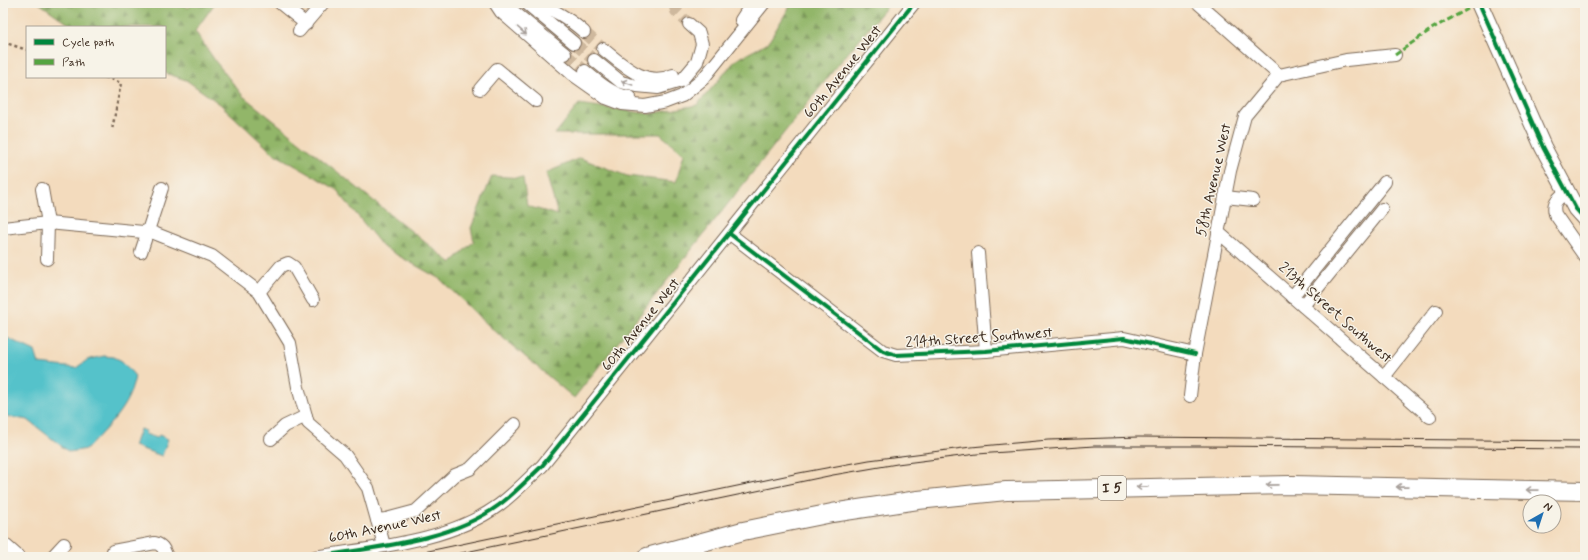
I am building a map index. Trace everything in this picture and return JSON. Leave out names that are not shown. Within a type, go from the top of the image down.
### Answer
[{"type":"highway","name":"I 5","points":[[646,557],[743,531],[832,513],[918,500],[1006,491],[1290,484],[1585,491]]},
{"type":"main road","points":[[1478,3],[1543,147],[1576,209],[1585,219]]},
{"type":"street","points":[[280,3],[302,27],[323,3]]},
{"type":"street","points":[[495,3],[501,12],[590,88],[606,98],[622,104],[645,106],[666,102],[682,96],[703,79],[764,3]]},
{"type":"street","points":[[503,3],[565,54]]},
{"type":"street","points":[[526,3],[574,43]]},
{"type":"street","points":[[535,3],[555,10],[572,21],[584,32]]},
{"type":"street","points":[[585,71],[598,82],[622,96],[643,99],[674,92],[698,76],[740,22],[752,3]]},
{"type":"street","name":"60th Avenue West","points":[[315,557],[436,536],[472,521],[499,505],[520,487],[542,466],[730,234],[914,3]]},
{"type":"street","points":[[1198,3],[1279,75],[1346,60],[1394,55]]},
{"type":"street","points":[[594,60],[622,82],[637,86],[658,88],[680,81],[697,62],[702,44],[699,33],[689,24]]},
{"type":"street","points":[[604,49],[620,64],[649,79],[666,78],[697,62]]},
{"type":"street","points":[[480,89],[497,69],[536,101]]},
{"type":"street","name":"58th Avenue West","points":[[1190,396],[1195,354],[1218,232],[1230,171],[1245,116],[1279,75]]},
{"type":"street","points":[[1292,297],[1385,182]]},
{"type":"street","points":[[141,252],[149,232],[162,188]]},
{"type":"street","points":[[42,189],[48,223],[47,259]]},
{"type":"street","points":[[1566,191],[1556,201],[1554,206],[1556,214],[1585,257]]},
{"type":"street","points":[[1225,197],[1253,200]]},
{"type":"street","points":[[1303,306],[1382,209]]},
{"type":"street","points":[[3,228],[48,223],[154,233],[212,256],[259,292],[290,343],[303,420],[345,455],[368,488],[384,545]]},
{"type":"street","name":"213th Street Southwest","points":[[1218,232],[1430,417]]},
{"type":"street","name":"214th Street Southwest","points":[[730,234],[883,351],[896,355],[905,356],[986,351],[1124,338],[1195,354]]},
{"type":"street","points":[[978,253],[986,351]]},
{"type":"street","points":[[259,292],[281,266],[288,263],[294,267],[313,300]]},
{"type":"street","points":[[1384,377],[1436,311]]},
{"type":"street","points":[[270,439],[285,426],[303,420]]},
{"type":"street","points":[[377,520],[416,511],[455,475],[470,469],[515,424]]},
{"type":"street","points":[[3,543],[19,557]]},
{"type":"street","points":[[113,551],[155,543],[160,544],[164,548],[167,557]]},
{"type":"street","points":[[52,557],[64,544]]},
{"type":"path","points":[[3,42],[26,50]]},
{"type":"path","points":[[108,78],[121,82],[112,130]]},
{"type":"green space","points":[[39,3],[182,3],[188,8],[194,3],[215,3],[195,31],[216,62],[243,96],[451,263],[474,241],[471,228],[492,176],[523,178],[527,206],[558,215],[546,173],[580,158],[627,176],[676,182],[684,154],[660,134],[555,134],[579,104],[650,114],[697,105],[736,60],[768,43],[793,3],[890,3],[837,66],[574,398],[489,326],[440,279],[383,247],[336,189],[273,153],[220,104],[186,80],[166,73],[166,26],[72,26]]},
{"type":"water","points":[[3,336],[35,351],[39,364],[76,368],[87,360],[104,356],[114,357],[122,361],[135,376],[123,407],[117,416],[87,449],[69,452],[28,420],[10,417],[3,414]]},
{"type":"water","points":[[140,429],[146,431],[145,434],[157,438],[159,435],[168,439],[162,456],[134,446]]},
{"type":"tunnel","points":[[674,3],[676,11],[689,24]]},
{"type":"tunnel","points":[[584,32],[603,49]]},
{"type":"tunnel","points":[[574,43],[594,60]]},
{"type":"tunnel","points":[[565,54],[585,71]]},
{"type":"tram line","points":[[400,557],[799,473],[869,460],[971,447],[1048,440],[1138,437],[1585,441]]},
{"type":"tram line","points":[[442,557],[833,475],[897,464],[977,454],[1094,446],[1585,449]]},
{"type":"marked path","points":[[1395,55],[1433,28],[1468,9]]},
{"type":"cycle path","points":[[315,557],[386,546],[435,535],[458,527],[479,517],[499,505],[516,491],[542,466],[914,3]]},
{"type":"cycle path","points":[[1479,3],[1543,147],[1576,209],[1585,219]]},
{"type":"cycle path","points":[[730,234],[883,351],[896,355],[986,351],[1124,338],[1195,354]]}]
